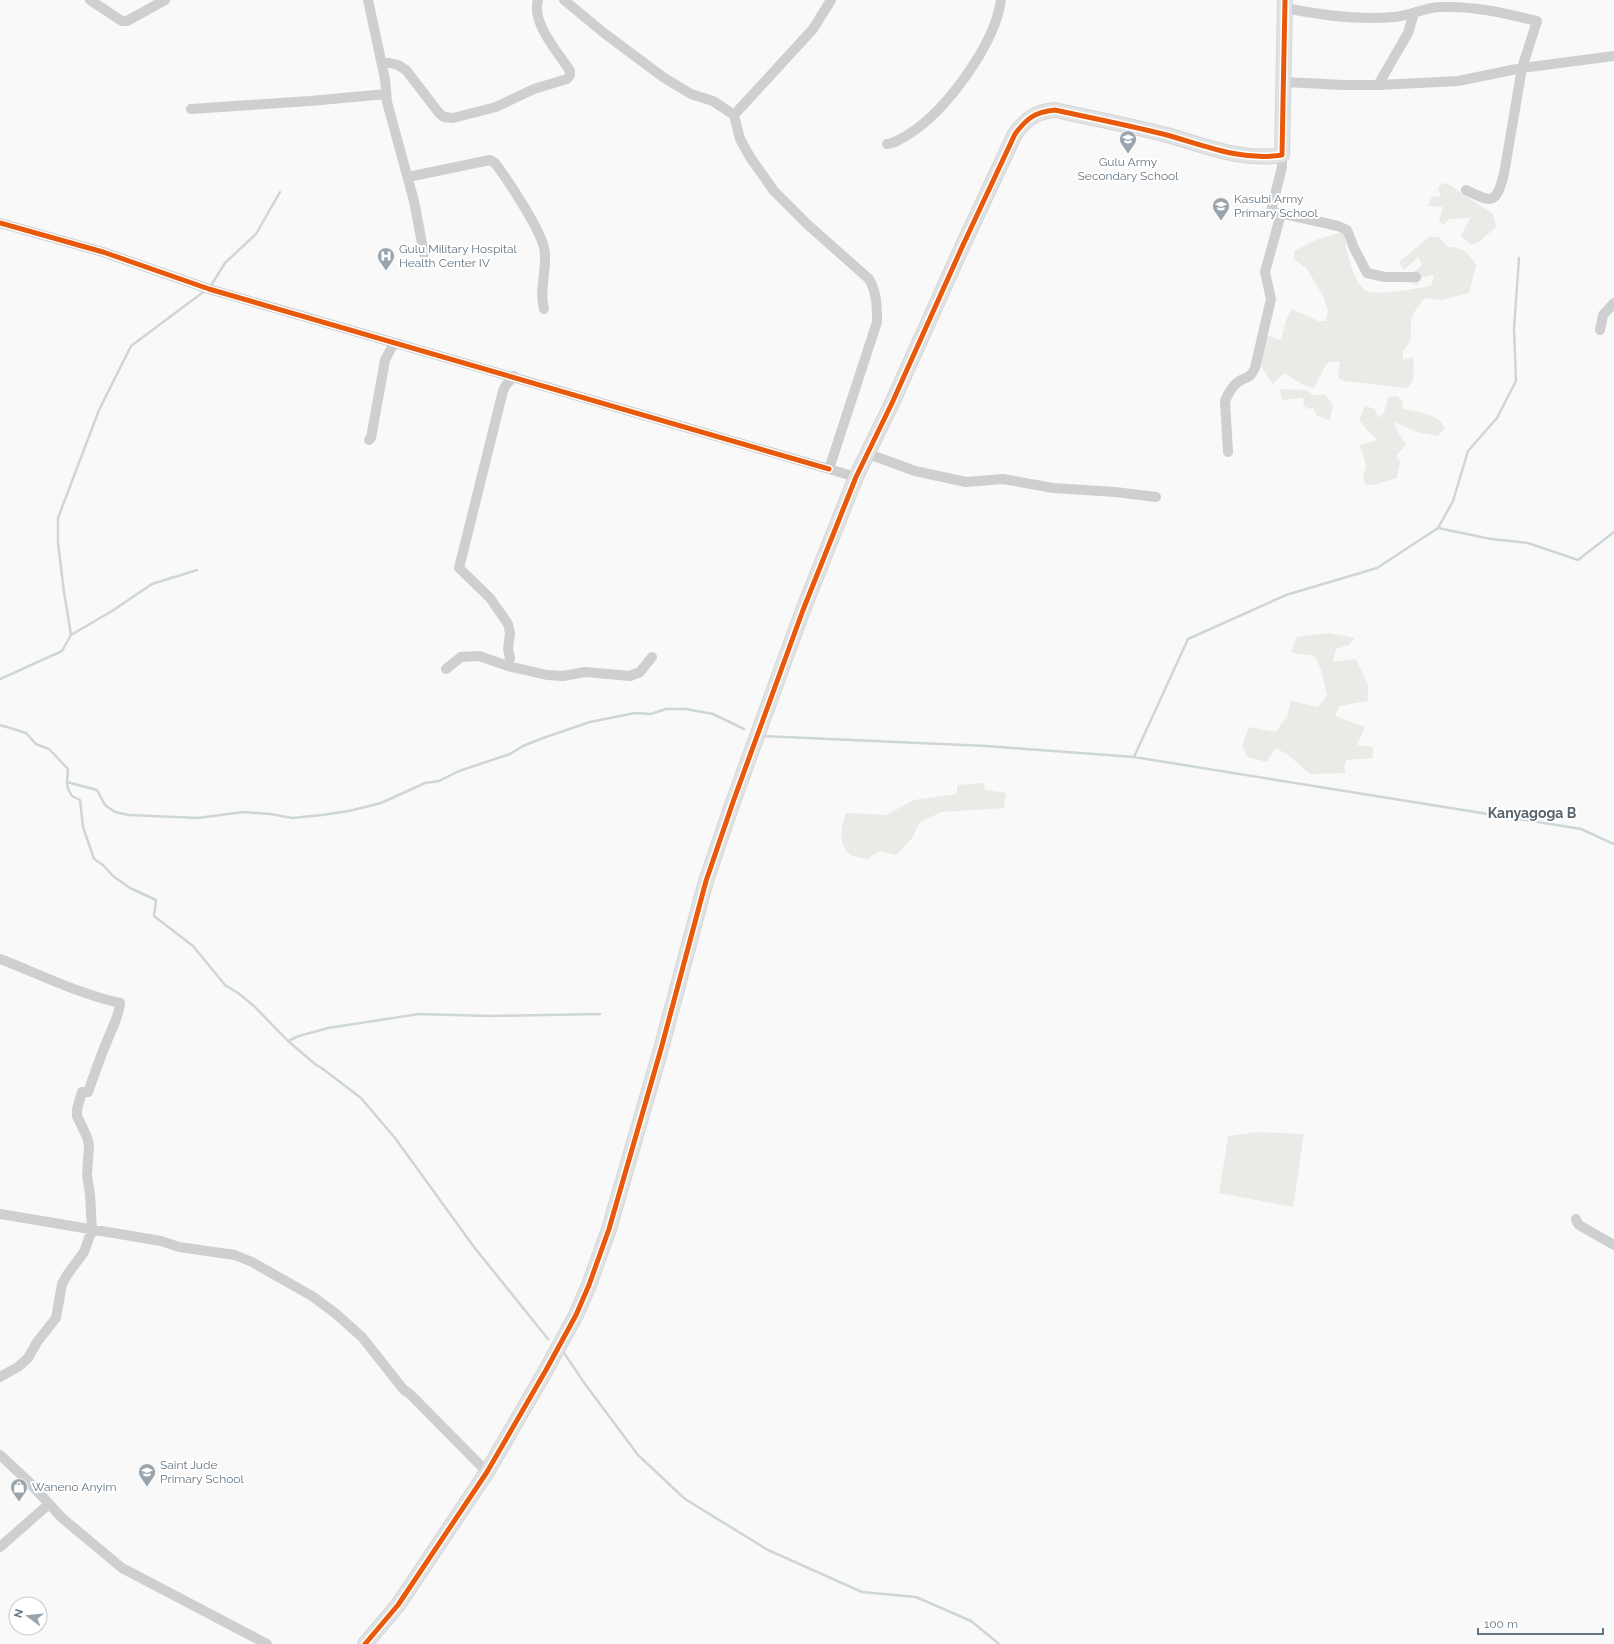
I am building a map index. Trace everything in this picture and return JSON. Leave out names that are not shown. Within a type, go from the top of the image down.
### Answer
[{"type":"street","points":[[90,0],[122,21],[127,21],[165,0]]},
{"type":"street","points":[[368,0],[385,79],[386,94],[408,178],[424,254]]},
{"type":"street","points":[[381,61],[398,65],[406,70],[439,113],[444,117],[453,118],[496,107],[534,89],[567,79],[570,75],[570,70],[547,36],[537,16],[536,10],[538,0]]},
{"type":"street","points":[[564,0],[604,34],[664,77],[690,94],[713,101],[734,115],[740,139],[750,157],[774,191],[807,224],[868,279],[875,292],[876,322],[829,469]]},
{"type":"street","points":[[734,115],[813,29],[831,0]]},
{"type":"street","points":[[887,144],[894,144],[923,125],[964,78],[979,56],[990,34],[1000,8],[1000,0]]},
{"type":"street","points":[[1416,277],[1385,277],[1367,273],[1354,248],[1347,230],[1338,226],[1271,211],[1282,167],[1285,4],[1318,13],[1368,18],[1395,17],[1434,7],[1477,8],[1537,21],[1522,68],[1500,191],[1493,198],[1486,200],[1466,190]]},
{"type":"street","points":[[1378,85],[1408,33],[1414,13]]},
{"type":"street","points":[[1284,82],[1378,85],[1458,81],[1522,68],[1614,56]]},
{"type":"street","points":[[191,109],[386,94]]},
{"type":"street","points":[[365,1644],[402,1600],[487,1472],[546,1370],[576,1314],[589,1285],[608,1229],[661,1049],[706,881],[802,610],[866,454],[892,403],[1015,134],[1022,124],[1034,115],[1042,111],[1055,110],[1163,134],[1218,150],[1250,157],[1267,158],[1282,155]]},
{"type":"street","points":[[408,178],[490,160],[495,163],[516,193],[542,244],[545,253],[542,291],[542,302],[544,309]]},
{"type":"street","points":[[1228,452],[1225,401],[1237,383],[1249,377],[1255,368],[1271,300],[1265,272],[1281,214]]},
{"type":"street","points":[[0,223],[103,252],[209,288],[394,343],[514,376],[856,477]]},
{"type":"street","points":[[1600,330],[1603,315],[1614,303]]},
{"type":"street","points":[[369,440],[371,438],[385,360],[394,343]]},
{"type":"street","points":[[508,666],[510,658],[508,649],[510,633],[508,624],[488,594],[460,568],[503,391],[514,376]]},
{"type":"street","points":[[866,454],[915,471],[966,482],[1003,479],[1053,488],[1115,492],[1156,497]]},
{"type":"street","points":[[446,668],[461,657],[479,656],[508,666],[553,676],[563,676],[585,672],[630,676],[640,672],[652,657]]},
{"type":"street","points":[[0,959],[56,982],[106,1000],[120,1003],[119,1013],[116,1017],[115,1024],[88,1092],[82,1092],[77,1109],[78,1120],[87,1137],[89,1145],[87,1176],[90,1194],[92,1230],[84,1252],[62,1284],[56,1318],[37,1342],[28,1358],[18,1367],[0,1377]]},
{"type":"street","points":[[0,1214],[161,1242],[179,1247],[235,1255],[252,1262],[312,1296],[335,1313],[362,1337],[403,1389],[410,1394],[487,1472]]},
{"type":"street","points":[[1576,1219],[1576,1222],[1580,1225],[1614,1245]]},
{"type":"street","points":[[0,1455],[28,1481],[49,1504],[99,1550],[122,1568],[267,1644]]},
{"type":"street","points":[[0,1548],[28,1521],[49,1504]]},
{"type":"shaded area","points":[[1443,183],[1448,184],[1493,214],[1496,227],[1479,242],[1471,245],[1461,236],[1470,218],[1449,219],[1444,225],[1439,221],[1443,207],[1427,206],[1432,197],[1441,196],[1438,188]]},
{"type":"shaded area","points":[[1343,232],[1353,273],[1362,287],[1367,291],[1380,293],[1431,286],[1434,275],[1423,277],[1417,285],[1406,282],[1410,275],[1422,265],[1418,257],[1404,270],[1399,262],[1429,237],[1439,237],[1448,247],[1462,250],[1468,254],[1476,265],[1469,293],[1441,300],[1425,298],[1414,312],[1411,319],[1410,340],[1403,351],[1403,360],[1414,357],[1413,381],[1407,388],[1344,381],[1338,378],[1340,361],[1327,363],[1314,388],[1302,384],[1284,373],[1273,384],[1256,359],[1261,334],[1281,340],[1286,320],[1292,309],[1318,321],[1326,321],[1328,310],[1323,296],[1307,269],[1294,259],[1294,251],[1318,239]]},
{"type":"shaded area","points":[[1280,389],[1306,390],[1313,395],[1325,395],[1333,405],[1329,420],[1317,416],[1313,408],[1308,409],[1304,406],[1303,398],[1282,400]]},
{"type":"shaded area","points":[[1397,396],[1403,402],[1403,409],[1433,416],[1442,423],[1445,428],[1438,436],[1416,432],[1395,422],[1395,427],[1406,445],[1396,456],[1400,461],[1397,478],[1378,484],[1366,485],[1363,478],[1366,465],[1360,445],[1378,440],[1359,420],[1365,406],[1375,409],[1378,418],[1384,413],[1388,397]]},
{"type":"shaded area","points":[[1329,633],[1355,638],[1349,645],[1336,649],[1333,662],[1356,659],[1368,685],[1368,701],[1339,706],[1335,716],[1365,727],[1357,745],[1373,747],[1373,758],[1346,760],[1344,767],[1346,773],[1310,774],[1287,754],[1275,748],[1267,762],[1247,757],[1242,746],[1249,727],[1276,732],[1287,716],[1291,701],[1318,707],[1327,695],[1320,668],[1313,655],[1291,652],[1297,637]]},
{"type":"shaded area","points":[[984,783],[985,790],[1006,793],[1004,808],[941,812],[919,823],[913,837],[896,855],[879,851],[867,859],[851,855],[844,846],[841,835],[846,813],[886,815],[914,800],[957,794],[957,785]]},
{"type":"shaded area","points":[[1257,1132],[1304,1134],[1293,1207],[1219,1193],[1228,1136]]},
{"type":"waterway","points":[[210,287],[225,263],[256,234],[280,192]]},
{"type":"waterway","points":[[1134,757],[1188,639],[1286,595],[1377,568],[1438,528],[1453,501],[1468,451],[1497,418],[1516,381],[1514,329],[1519,258]]},
{"type":"waterway","points":[[0,679],[62,651],[71,635],[58,543],[58,518],[99,410],[131,346],[206,290]]},
{"type":"waterway","points":[[1438,528],[1491,539],[1528,543],[1578,560],[1614,532]]},
{"type":"waterway","points":[[71,635],[112,611],[152,584],[197,570]]},
{"type":"waterway","points":[[67,782],[97,790],[105,805],[115,812],[129,815],[198,818],[243,812],[271,814],[292,818],[349,811],[381,803],[425,783],[439,781],[459,771],[510,754],[523,746],[543,738],[590,722],[635,713],[651,714],[666,709],[686,709],[713,714],[744,729]]},
{"type":"waterway","points":[[0,725],[26,733],[36,744],[49,749],[68,769],[68,789],[72,796],[80,800],[83,827],[94,859],[103,865],[113,876],[130,888],[156,900],[154,916],[193,946],[225,985],[254,1006],[288,1041],[315,1064],[361,1098],[395,1138],[474,1247],[548,1339]]},
{"type":"waterway","points":[[762,736],[986,746],[1134,757],[1581,829],[1614,844]]},
{"type":"waterway","points":[[288,1041],[299,1036],[328,1028],[419,1014],[489,1016],[600,1014]]},
{"type":"waterway","points":[[562,1350],[585,1384],[638,1455],[685,1499],[768,1550],[862,1592],[916,1597],[971,1621],[999,1644]]},
{"type":"cycle path","points":[[365,1644],[398,1605],[487,1472],[546,1370],[576,1315],[589,1285],[609,1229],[661,1049],[706,881],[733,802],[803,610],[856,477],[892,403],[1015,134],[1032,117],[1042,112],[1055,110],[1163,134],[1236,154],[1267,157],[1282,155],[1285,0]]},
{"type":"cycle path","points":[[0,223],[103,252],[209,289],[829,469]]},
{"type":"place","name":"Gulu Army Secondary School","points":[[1128,154]]},
{"type":"place","name":"Kasubi Army Primary School","points":[[1221,221]]},
{"type":"place","name":"Gulu Military Hospital Health Center IV","points":[[386,271]]},
{"type":"place","name":"Saint Jude Primary School","points":[[147,1487]]},
{"type":"place","name":"Waneno Anyim","points":[[19,1502]]},
{"type":"district","name":"Kanyagoga B","points":[[1532,813]]}]
